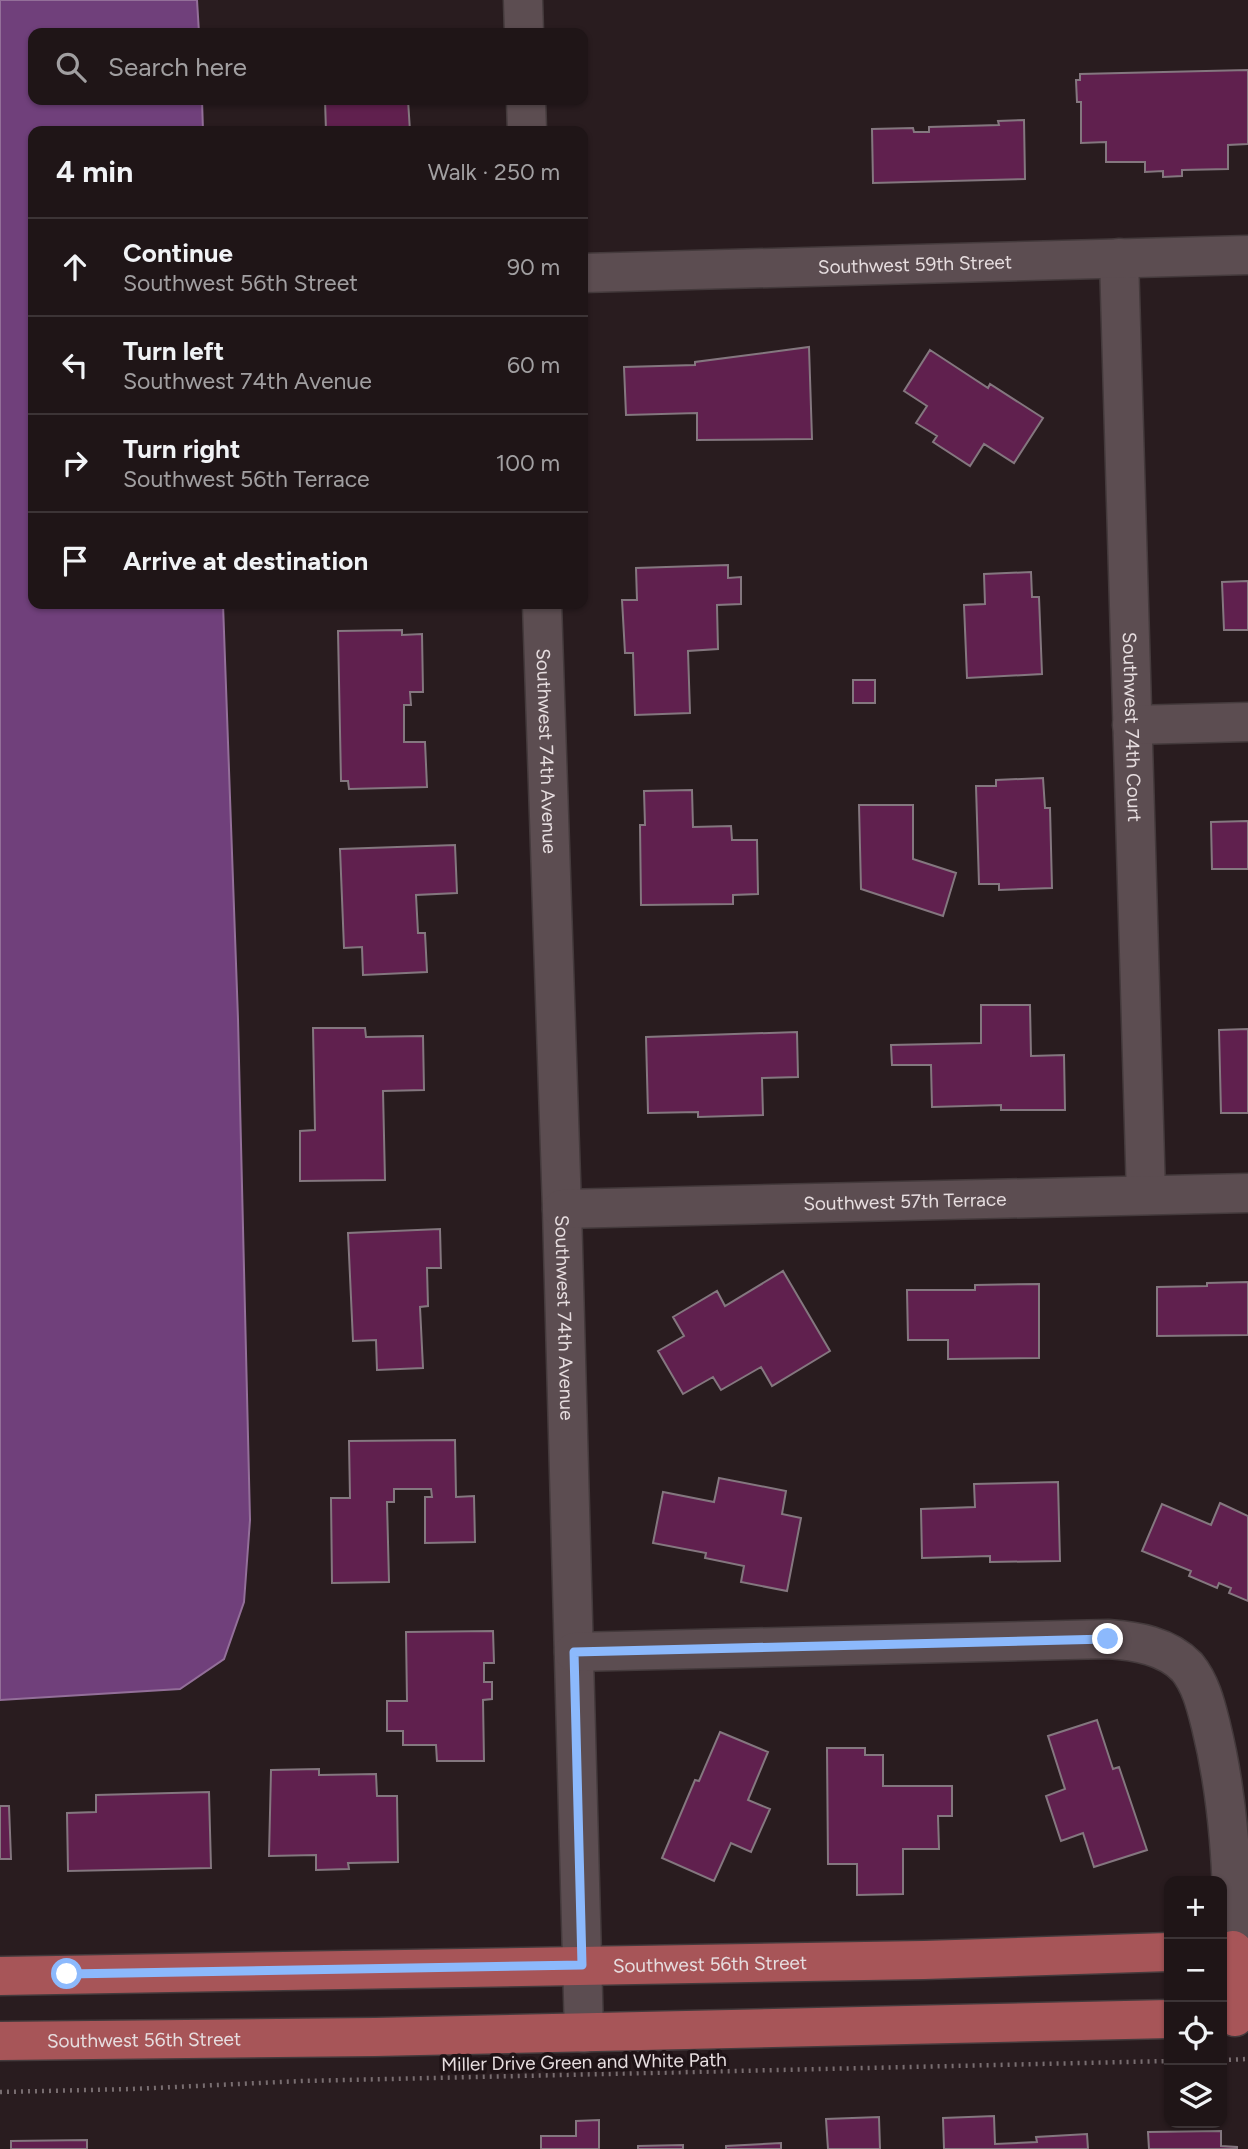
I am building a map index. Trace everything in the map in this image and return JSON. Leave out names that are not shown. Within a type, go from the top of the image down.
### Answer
[{"type":"main road","points":[[1234,1950],[1235,2017]]},
{"type":"main road","name":"Southwest 56th Street","points":[[0,1976],[910,1960],[1164,1952]]},
{"type":"main road","name":"Southwest 56th Street","points":[[0,2041],[584,2033],[1164,2019]]},
{"type":"street","points":[[523,0],[524,28]]},
{"type":"street","points":[[526,105],[527,126]]},
{"type":"street","name":"Southwest 59th Street","points":[[588,274],[1248,255]]},
{"type":"street","name":"Southwest 74th Court","points":[[1119,258],[1146,1195]]},
{"type":"street","name":"Southwest 74th Avenue","points":[[542,609],[562,1209],[584,2033]]},
{"type":"street","points":[[1132,724],[1248,722]]},
{"type":"street","name":"Southwest 57th Terrace","points":[[562,1209],[1248,1193]]},
{"type":"street","points":[[574,1652],[1108,1639],[1142,1643],[1172,1656],[1185,1665],[1194,1677],[1206,1705],[1221,1775],[1231,1863],[1234,1950]]},
{"type":"path","points":[[1227,2060],[1248,2059]]},
{"type":"path","name":"Miller Drive Green and White Path","points":[[0,2092],[316,2081],[1164,2062]]},
{"type":"shaded area","points":[[0,0],[197,0],[199,28],[28,28],[28,105],[202,105],[203,126],[28,126],[28,609],[223,609],[238,1019],[250,1520],[244,1602],[224,1659],[180,1689],[0,1700]]},
{"type":"building","points":[[1248,70],[1248,144],[1228,145],[1228,169],[1182,170],[1182,176],[1163,177],[1163,171],[1145,172],[1145,162],[1106,162],[1106,142],[1081,143],[1081,102],[1077,102],[1076,80],[1080,80],[1080,74]]},
{"type":"building","points":[[325,105],[408,105],[410,126],[326,126]]},
{"type":"building","points":[[1024,120],[1025,179],[873,183],[872,129],[913,128],[914,132],[929,132],[929,127],[999,125],[998,121]]},
{"type":"building","points":[[809,347],[812,439],[697,440],[697,413],[626,415],[624,367],[695,365],[695,362]]},
{"type":"building","points":[[930,350],[988,388],[990,384],[1043,418],[1014,463],[984,444],[970,466],[933,442],[937,436],[916,423],[927,406],[904,391]]},
{"type":"building","points":[[728,565],[728,578],[741,577],[741,604],[717,605],[718,649],[688,651],[690,713],[635,715],[633,653],[625,653],[622,600],[637,600],[636,568]]},
{"type":"building","points":[[1031,572],[1032,597],[1039,597],[1042,674],[967,678],[964,605],[985,604],[984,574]]},
{"type":"building","points":[[1248,581],[1248,630],[1224,630],[1222,582]]},
{"type":"building","points":[[402,630],[402,635],[422,634],[423,692],[410,692],[411,705],[404,705],[404,742],[425,742],[427,787],[349,789],[348,781],[341,781],[338,631]]},
{"type":"building","points":[[853,680],[875,680],[875,703],[853,703]]},
{"type":"building","points":[[1043,778],[1045,808],[1050,808],[1052,888],[999,890],[999,884],[979,884],[976,786],[996,786],[996,780]]},
{"type":"building","points":[[692,790],[693,827],[731,826],[732,840],[757,840],[758,894],[733,895],[733,904],[641,905],[640,825],[645,825],[644,791]]},
{"type":"building","points":[[859,805],[913,805],[913,859],[956,873],[943,916],[861,889]]},
{"type":"building","points":[[1248,821],[1248,869],[1212,869],[1211,822]]},
{"type":"building","points":[[455,845],[457,893],[416,895],[418,933],[425,933],[427,972],[363,975],[362,947],[344,948],[340,849]]},
{"type":"building","points":[[981,1005],[1030,1005],[1031,1056],[1064,1055],[1065,1110],[1001,1110],[1001,1105],[932,1107],[931,1065],[892,1065],[891,1045],[981,1043]]},
{"type":"building","points":[[313,1028],[365,1028],[366,1037],[423,1036],[424,1090],[383,1091],[385,1180],[300,1181],[300,1131],[315,1130]]},
{"type":"building","points":[[1248,1029],[1248,1113],[1221,1113],[1219,1030]]},
{"type":"building","points":[[797,1032],[798,1077],[762,1078],[763,1115],[698,1117],[698,1112],[648,1113],[646,1037]]},
{"type":"building","points":[[440,1229],[441,1268],[427,1268],[428,1306],[420,1307],[423,1368],[377,1370],[376,1340],[353,1341],[348,1233]]},
{"type":"building","points":[[783,1271],[830,1351],[772,1386],[761,1367],[721,1390],[713,1377],[683,1394],[658,1351],[684,1336],[673,1317],[717,1291],[725,1306]]},
{"type":"building","points":[[1248,1282],[1248,1335],[1157,1336],[1157,1287]]},
{"type":"building","points":[[1039,1284],[1039,1358],[948,1359],[948,1340],[908,1340],[907,1290],[975,1290],[975,1285]]},
{"type":"building","points":[[455,1440],[456,1497],[474,1496],[475,1542],[425,1543],[425,1497],[432,1497],[431,1489],[394,1489],[394,1502],[387,1502],[389,1582],[332,1583],[331,1498],[350,1498],[349,1441]]},
{"type":"building","points":[[719,1478],[786,1491],[782,1514],[801,1518],[787,1591],[741,1582],[744,1566],[705,1558],[706,1553],[653,1543],[663,1492],[714,1502]]},
{"type":"building","points":[[1058,1482],[1060,1561],[990,1562],[990,1556],[922,1558],[921,1509],[975,1507],[974,1484]]},
{"type":"building","points":[[1220,1503],[1248,1516],[1248,1601],[1229,1593],[1231,1588],[1219,1583],[1217,1588],[1189,1576],[1191,1571],[1142,1551],[1162,1504],[1211,1525]]},
{"type":"building","points":[[493,1631],[494,1663],[484,1663],[484,1682],[492,1682],[492,1699],[483,1700],[484,1761],[437,1761],[436,1745],[403,1745],[403,1731],[387,1731],[387,1701],[407,1701],[406,1632]]},
{"type":"building","points":[[1097,1720],[1113,1769],[1119,1767],[1147,1850],[1094,1867],[1083,1833],[1061,1841],[1046,1796],[1065,1789],[1048,1736]]},
{"type":"building","points":[[720,1732],[768,1752],[748,1800],[770,1809],[751,1852],[731,1843],[714,1881],[662,1858],[695,1780],[699,1781]]},
{"type":"building","points":[[827,1748],[865,1748],[865,1755],[883,1755],[883,1786],[952,1786],[952,1816],[938,1816],[939,1849],[903,1849],[903,1894],[857,1895],[857,1864],[828,1864]]},
{"type":"building","points":[[319,1769],[319,1775],[376,1774],[377,1796],[397,1796],[398,1862],[348,1863],[349,1869],[316,1870],[316,1855],[269,1856],[271,1770]]},
{"type":"building","points":[[209,1792],[211,1868],[68,1871],[67,1813],[96,1812],[96,1795]]},
{"type":"building","points":[[0,1806],[9,1806],[11,1859],[0,1859]]},
{"type":"building","points":[[994,2116],[995,2144],[1037,2142],[1036,2137],[1087,2134],[1088,2149],[944,2149],[943,2118]]},
{"type":"building","points":[[879,2117],[880,2149],[828,2149],[826,2119]]},
{"type":"building","points":[[599,2120],[599,2149],[541,2149],[541,2136],[576,2136],[576,2121]]},
{"type":"building","points":[[1221,2131],[1221,2146],[1237,2149],[1149,2149],[1148,2132]]},
{"type":"building","points":[[87,2140],[87,2149],[11,2149],[11,2141]]},
{"type":"building","points":[[781,2143],[781,2149],[726,2149],[726,2146]]},
{"type":"building","points":[[683,2145],[683,2149],[638,2149],[638,2146]]},
{"type":"route","points":[[67,1974],[582,1965],[574,1652],[1108,1639]]}]
